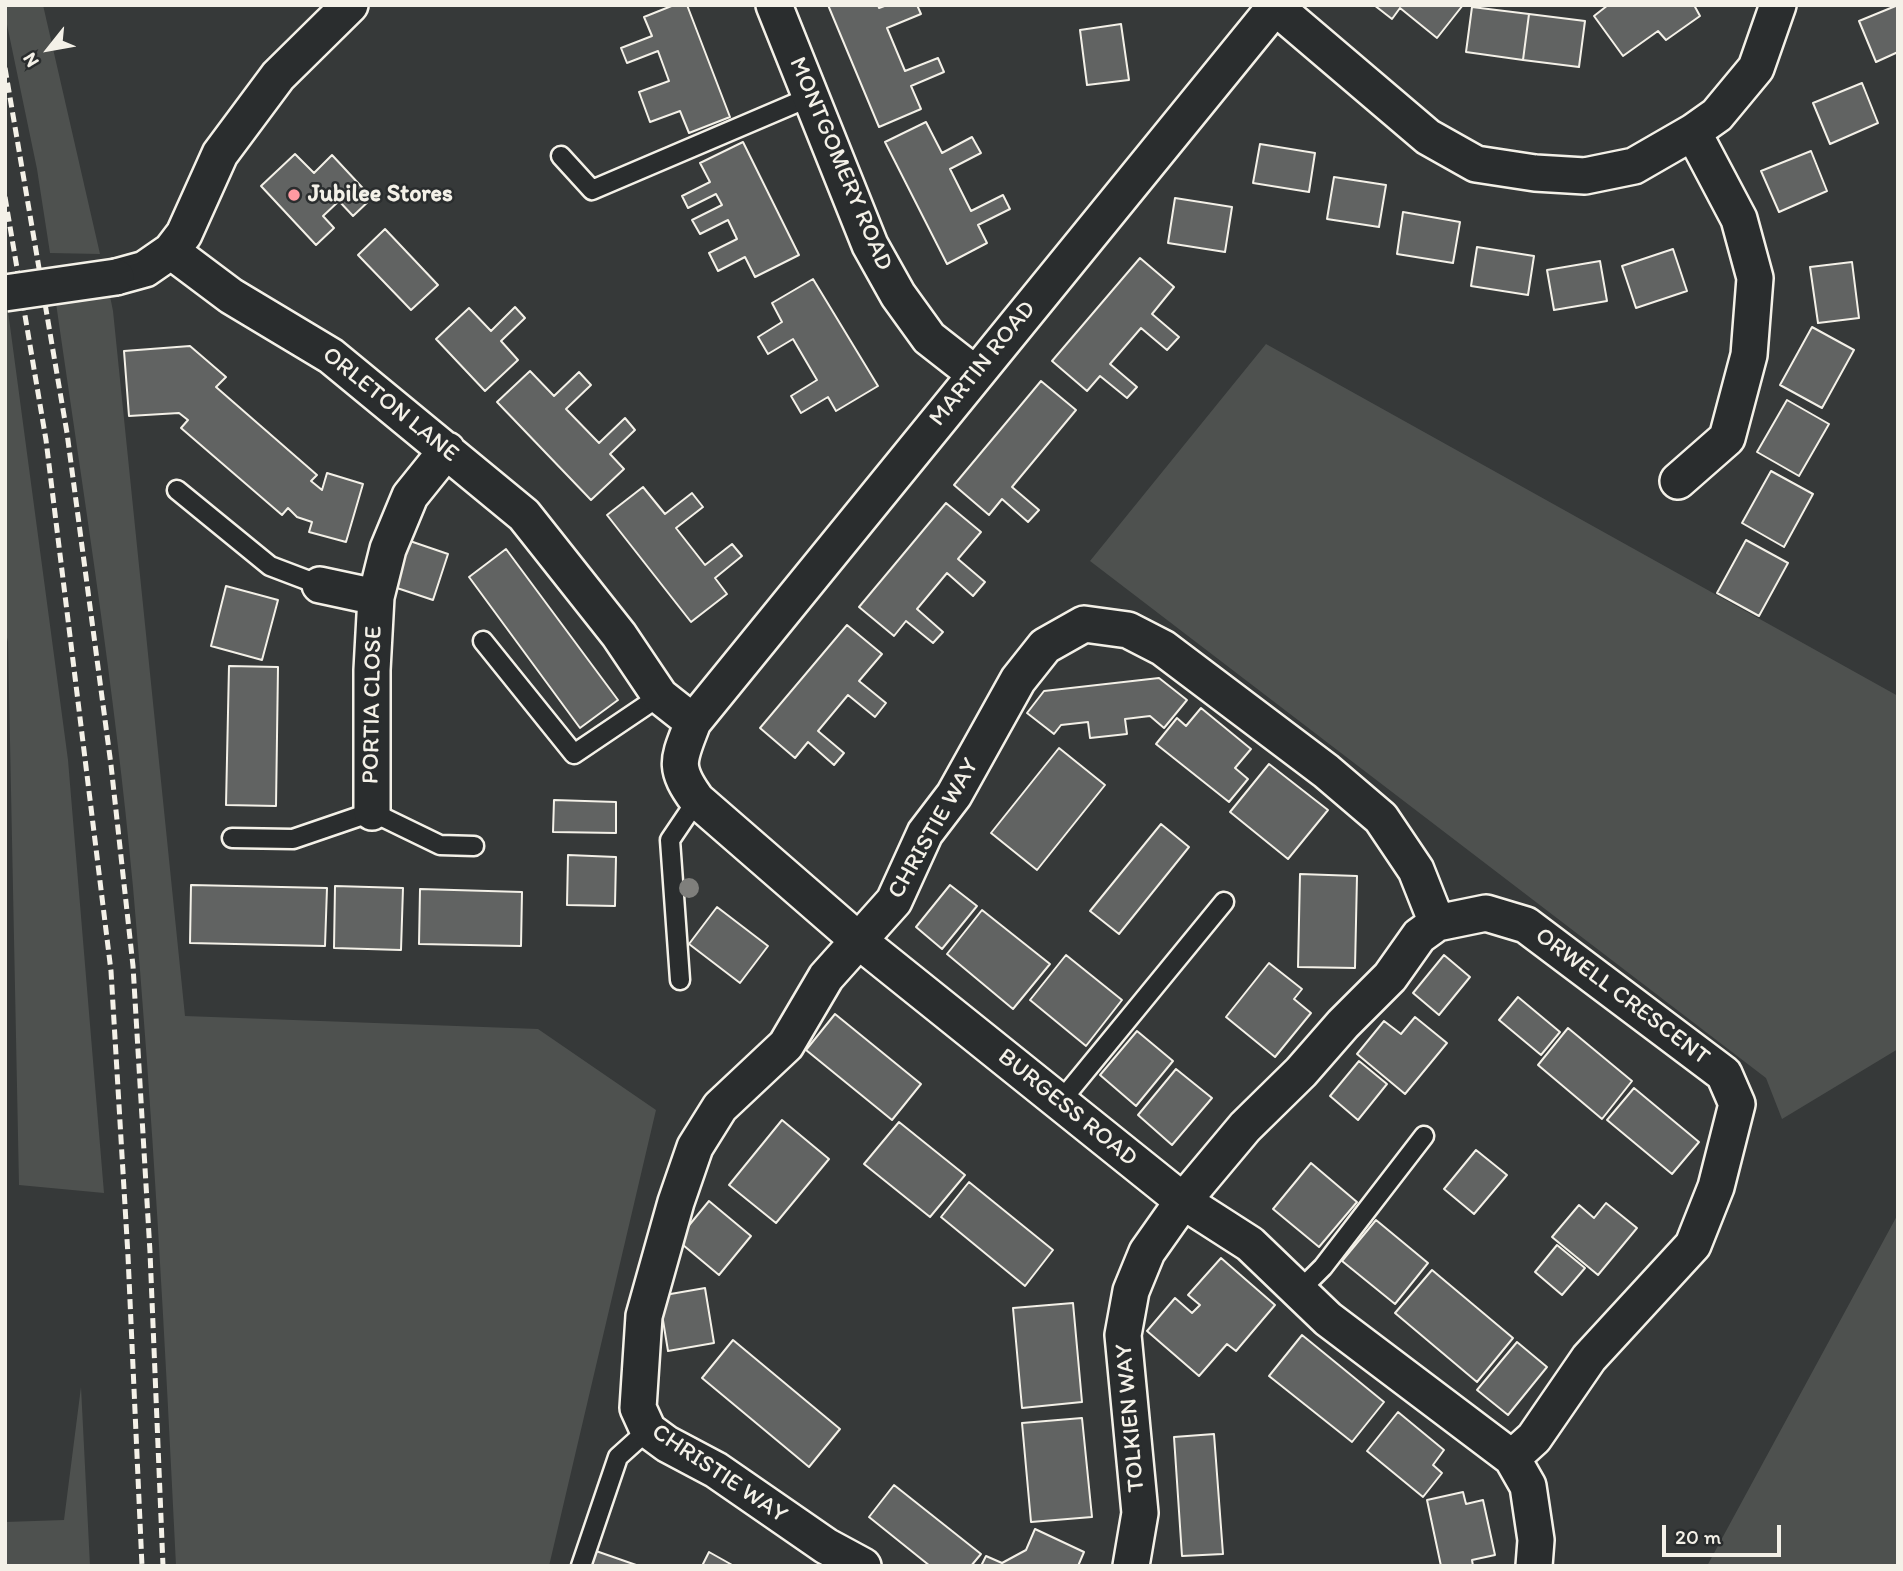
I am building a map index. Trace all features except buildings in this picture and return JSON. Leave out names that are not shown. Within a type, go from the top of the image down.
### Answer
[{"type":"street","points":[[5,293],[116,277],[145,268],[171,251],[184,234],[220,154],[278,76],[350,5]]},
{"type":"street","name":"MONTGOMERY ROAD","points":[[774,5],[870,244],[898,295],[929,338],[975,374]]},
{"type":"street","points":[[1274,6],[1428,137],[1476,164],[1535,173],[1585,176],[1634,166],[1717,116],[1756,68],[1777,5]]},
{"type":"street","name":"MARTIN ROAD","points":[[693,722],[1274,6]]},
{"type":"street","points":[[1678,481],[1727,438],[1749,355],[1755,278],[1739,219],[1693,132]]},
{"type":"street","name":"ORLETON LANE","points":[[171,251],[231,296],[331,356],[524,516],[619,635],[660,696],[693,722]]},
{"type":"street","name":"PORTIA CLOSE","points":[[372,812],[372,670],[376,597],[388,549],[410,496],[447,450]]},
{"type":"street","name":"PORTIA CLOSE","points":[[320,585],[376,597]]},
{"type":"street","name":"CHRISTIE WAY","points":[[863,1566],[795,1526],[716,1470],[667,1444],[648,1430],[638,1408],[644,1316],[676,1202],[695,1147],[720,1107],[786,1045],[826,977],[894,901],[925,833],[954,795],[1018,680],[1045,646],[1084,624],[1128,630],[1163,648],[1335,779],[1381,818],[1416,870],[1437,923]]},
{"type":"street","name":"BURGESS ROAD","points":[[693,722],[680,755],[682,779],[697,800],[858,940],[1183,1201],[1250,1244],[1328,1319],[1512,1458]]},
{"type":"street","name":"ORWELL CRESCENT","points":[[1437,923],[1486,913],[1525,925],[1724,1074],[1737,1104],[1716,1187],[1693,1245],[1589,1358],[1534,1438],[1512,1458]]},
{"type":"street","points":[[1183,1201],[1245,1127],[1390,977],[1419,936],[1437,923]]},
{"type":"street","name":"TOLKIEN WAY","points":[[1131,1566],[1140,1513],[1123,1335],[1131,1291],[1147,1252],[1183,1201]]},
{"type":"street","points":[[1512,1458],[1528,1486],[1536,1540],[1534,1566]]},
{"type":"lane","points":[[561,156],[592,190],[810,97]]},
{"type":"lane","points":[[177,491],[270,566],[320,585]]},
{"type":"lane","points":[[483,641],[574,754],[660,696]]},
{"type":"lane","points":[[680,980],[670,840],[697,800]]},
{"type":"lane","points":[[232,838],[293,839],[372,812],[440,845],[474,846]]},
{"type":"lane","points":[[1060,1102],[1224,902]]},
{"type":"lane","points":[[1298,1291],[1323,1267],[1424,1136]]},
{"type":"lane","points":[[581,1566],[618,1457],[648,1430]]},
{"type":"shaded area","points":[[5,5],[43,5],[100,254],[50,253],[37,169]]},
{"type":"shaded area","points":[[108,286],[113,311],[185,1016],[538,1029],[656,1110],[549,1566],[176,1566],[147,1057],[126,813],[108,665],[55,296]]},
{"type":"shaded area","points":[[5,311],[8,311],[68,760],[104,1193],[19,1185],[8,642],[5,628]]},
{"type":"shaded area","points":[[1266,344],[1898,696],[1898,1049],[1782,1119],[1766,1078],[1090,561]]},
{"type":"shaded area","points":[[1898,1214],[1898,1566],[1707,1566]]},
{"type":"shaded area","points":[[81,1387],[90,1566],[5,1566],[5,1522],[64,1520]]},
{"type":"railway","points":[[5,68],[67,433],[111,765],[133,966],[150,1252],[163,1566]]},
{"type":"railway","points":[[5,197],[46,440],[111,971],[128,1256],[142,1566]]},
{"type":"place","name":"Jubilee Stores","points":[[294,195]]}]
